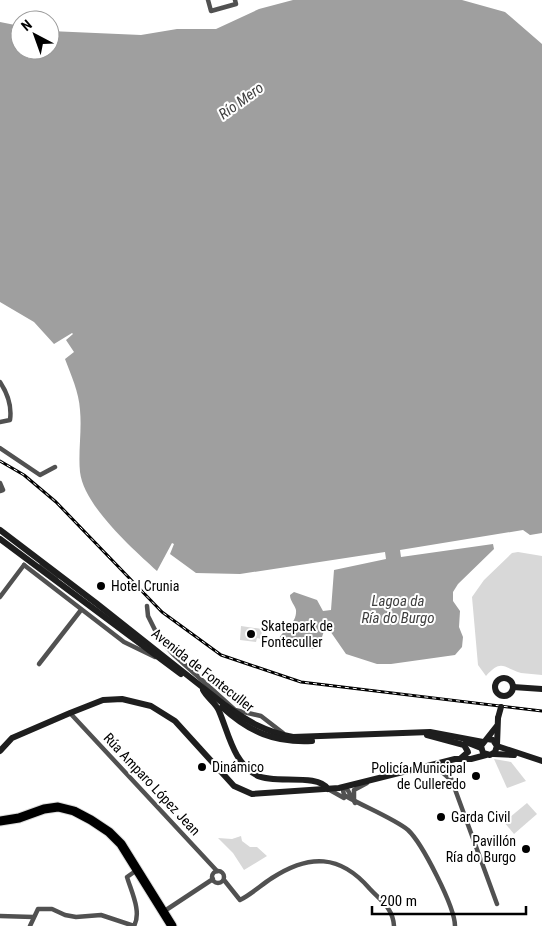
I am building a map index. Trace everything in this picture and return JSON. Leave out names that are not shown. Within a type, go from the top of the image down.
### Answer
[{"type":"highway","points":[[2,819],[26,816],[49,808],[58,807],[74,811],[115,837],[138,870],[172,926]]},
{"type":"main road","name":"Avenida de Fonteculler","points":[[0,530],[68,580],[225,705],[262,729],[285,738],[430,732],[484,747]]},
{"type":"main road","name":"Avenida de Fonteculler","points":[[1,539],[203,690],[235,719],[260,735],[303,741],[426,735],[461,740],[484,747]]},
{"type":"main road","points":[[96,603],[130,637]]},
{"type":"main road","points":[[494,754],[497,746],[496,727],[502,695],[496,685],[501,679],[509,680],[513,687],[511,693],[502,695]]},
{"type":"main road","points":[[513,687],[542,689]]},
{"type":"main road","points":[[203,690],[219,709],[233,749],[252,772],[272,780],[319,782],[328,789]]},
{"type":"main road","points":[[0,751],[12,738],[70,713],[103,700],[122,699],[151,706],[175,721],[234,786],[242,791],[262,795],[346,787],[463,758],[484,747],[497,746],[542,761]]},
{"type":"main road","points":[[484,747],[496,727]]},
{"type":"main road","points":[[426,735],[464,745],[468,752],[463,758]]},
{"type":"main road","points":[[484,747],[494,754],[518,754]]},
{"type":"street","points":[[208,0],[211,11],[236,4],[235,0]]},
{"type":"street","points":[[0,382],[10,400],[11,412],[10,420],[0,422]]},
{"type":"street","points":[[0,448],[40,475],[55,467]]},
{"type":"street","points":[[0,482],[3,490],[0,491]]},
{"type":"street","name":"Avenida de Fonteculler","points":[[1,539],[27,560]]},
{"type":"street","points":[[27,560],[60,579],[68,580]]},
{"type":"street","points":[[0,597],[27,560]]},
{"type":"street","points":[[27,560],[81,610],[124,642],[160,659]]},
{"type":"street","points":[[147,606],[148,616],[159,638],[173,654],[235,710],[267,720],[285,738]]},
{"type":"street","points":[[40,664],[81,610]]},
{"type":"street","name":"Avenida de Fonteculler","points":[[124,642],[130,637]]},
{"type":"street","name":"Rúa Amparo López Jean","points":[[70,713],[217,871]]},
{"type":"street","points":[[235,719],[262,729]]},
{"type":"street","points":[[262,729],[267,720]]},
{"type":"street","points":[[262,729],[267,720]]},
{"type":"street","points":[[445,762],[497,904]]},
{"type":"street","points":[[415,769],[442,772],[452,781]]},
{"type":"street","points":[[355,803],[352,795],[354,790],[373,780]]},
{"type":"street","points":[[346,787],[355,803]]},
{"type":"street","points":[[328,789],[407,830],[420,845],[444,893],[457,925]]},
{"type":"street","points":[[213,879],[212,875],[217,871],[223,873],[224,880],[240,900],[295,865],[313,860],[327,861],[336,864],[362,880],[390,909],[394,926]]},
{"type":"street","points":[[30,926],[38,909],[52,909],[65,915],[76,917],[101,915],[134,926],[138,920],[127,877],[138,870]]},
{"type":"street","points":[[163,912],[213,879]]},
{"type":"street","points":[[213,879],[217,882],[224,880]]},
{"type":"street","points":[[0,916],[33,917]]},
{"type":"shaded area","points":[[518,552],[542,556],[542,675],[521,673],[499,666],[486,676],[478,665],[472,597],[484,580],[512,553]]},
{"type":"shaded area","name":"Skatepark de Fonteculler","points":[[241,626],[262,629],[261,639],[257,638],[256,642],[240,640]]},
{"type":"shaded area","points":[[494,759],[511,762],[526,781],[507,788]]},
{"type":"shaded area","points":[[527,803],[537,814],[514,834],[504,822]]},
{"type":"shaded area","points":[[241,836],[242,841],[250,847],[257,847],[267,856],[244,870],[233,853],[218,838],[232,839]]},
{"type":"water","points":[[293,0],[462,0],[505,12],[542,44],[542,533],[530,535],[523,530],[400,550],[401,557],[493,544],[494,549],[458,584],[453,592],[453,601],[460,611],[459,627],[463,637],[462,647],[455,655],[391,664],[377,664],[346,654],[328,628],[324,631],[319,646],[313,649],[282,646],[279,638],[293,622],[296,615],[290,595],[294,592],[317,600],[323,611],[331,610],[334,570],[386,559],[385,552],[240,574],[196,573],[170,554],[174,544],[172,543],[157,571],[111,526],[90,499],[83,485],[80,472],[81,426],[79,403],[65,359],[74,352],[66,340],[73,334],[54,344],[34,322],[0,302],[0,22],[10,24],[10,60],[60,60],[60,31],[141,35],[177,29],[216,29],[259,9]]},
{"type":"railway","points":[[0,461],[24,475],[56,502],[162,612],[221,655],[301,682],[542,711]]},
{"type":"place","name":"Hotel Crunia","points":[[101,586]]},
{"type":"place","name":"Skatepark de Fonteculler","points":[[251,634]]},
{"type":"place","name":"Dinámico","points":[[202,767]]},
{"type":"place","name":"Policía Municipal de Culleredo","points":[[476,776]]},
{"type":"place","name":"Garda Civil","points":[[441,817]]},
{"type":"place","name":"Pavillón Ría do Burgo","points":[[526,849]]},
{"type":"water label","name":"Río Mero","points":[[241,101]]},
{"type":"water label","name":"Lagoa da Ría do Burgo","points":[[398,610]]}]
